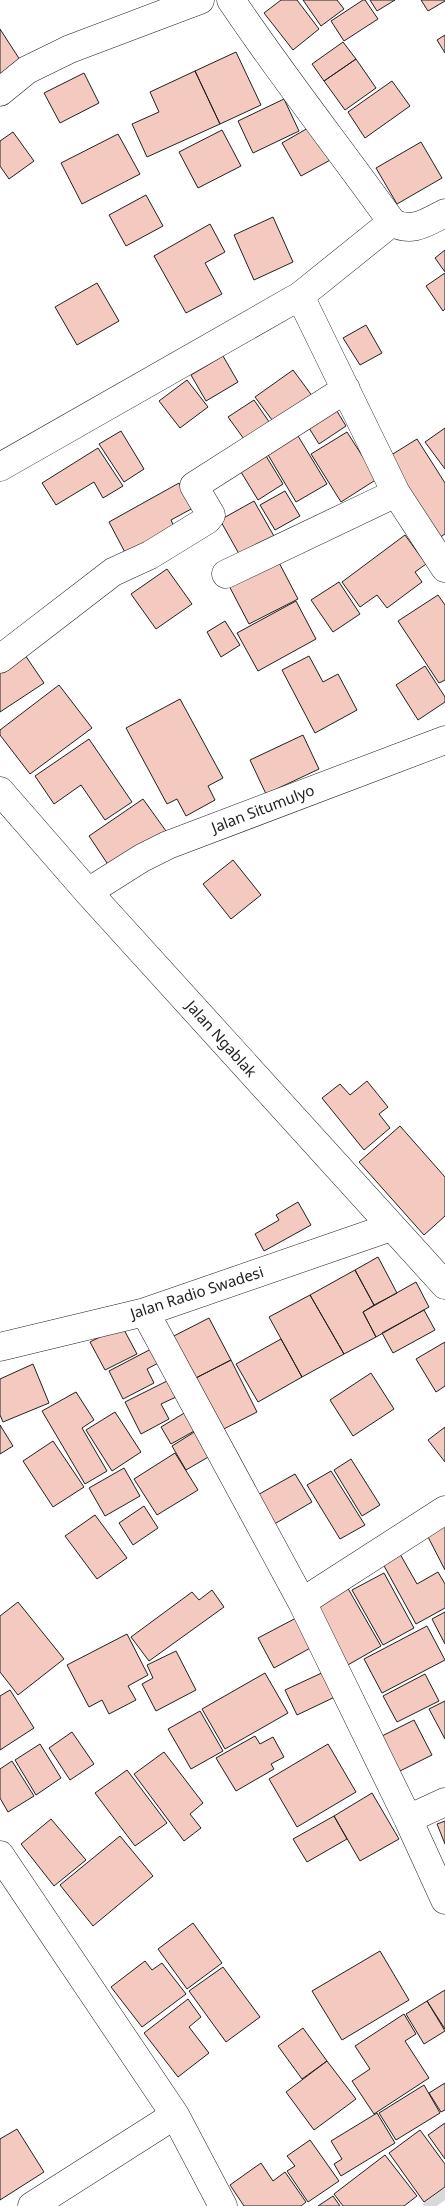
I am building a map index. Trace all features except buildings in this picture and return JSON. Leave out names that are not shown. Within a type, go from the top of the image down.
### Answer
[{"type":"street","points":[[0,92],[27,70],[70,49],[200,0]]},
{"type":"street","points":[[232,0],[265,51],[295,88],[392,222],[404,229],[411,229],[445,214]]},
{"type":"street","points":[[0,467],[300,296],[392,222]]},
{"type":"street","points":[[300,296],[396,494],[445,568]]},
{"type":"street","points":[[0,659],[113,572],[150,555],[207,520],[211,515],[194,486],[346,389]]},
{"type":"street","points":[[226,574],[396,494]]},
{"type":"street","name":"Jalan Situmulyo","points":[[88,892],[127,867],[168,845],[445,740]]},
{"type":"street","name":"Jalan Ngablak","points":[[0,791],[88,892],[445,1286]]},
{"type":"street","name":"Jalan Radio Swadesi","points":[[0,1347],[145,1312],[392,1227]]},
{"type":"street","points":[[145,1312],[302,1602],[408,1819],[445,1900]]},
{"type":"street","points":[[302,1602],[445,1510]]},
{"type":"street","points":[[408,1819],[445,1802]]},
{"type":"street","points":[[0,1855],[175,2115],[223,2206]]},
{"type":"street","points":[[32,2206],[175,2115]]},
{"type":"waterway","points":[[428,2206],[445,2194]]}]
